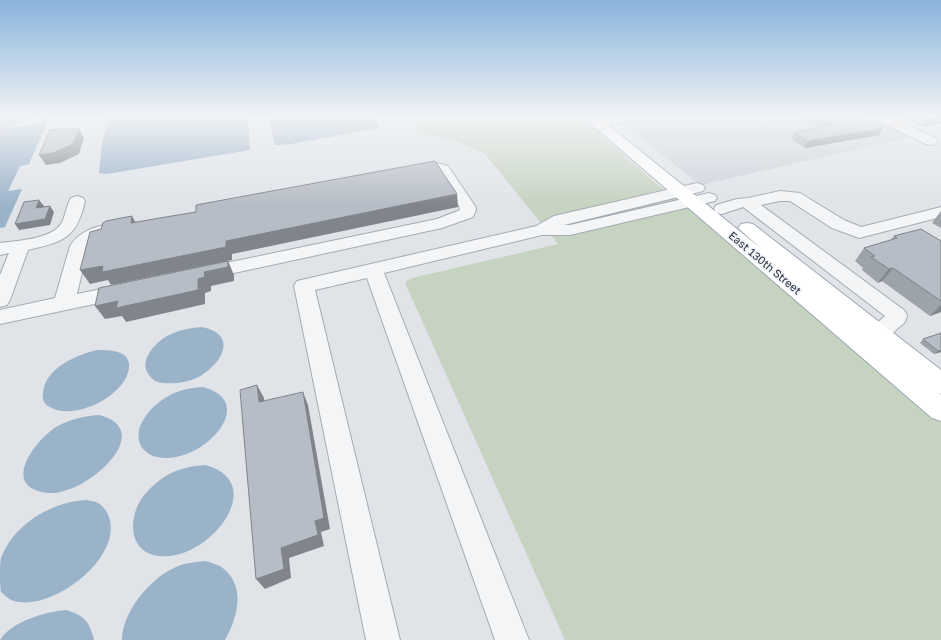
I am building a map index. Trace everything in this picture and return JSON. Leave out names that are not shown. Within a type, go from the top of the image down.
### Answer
[{"type":"main road","name":"East 130th Street","points":[[635,146],[700,198],[879,334],[941,384]]},
{"type":"main road","name":"East 130th Street","points":[[700,198],[941,410]]},
{"type":"street","points":[[188,277],[442,223],[462,216],[468,210],[467,206],[443,169],[436,168],[392,176]]},
{"type":"street","points":[[304,286],[542,230],[570,230],[700,198],[748,203],[780,196],[794,196],[838,224],[859,233],[941,212]]},
{"type":"street","points":[[0,249],[59,235],[70,225],[77,201]]},
{"type":"street","points":[[748,203],[894,312],[897,315],[896,320],[888,324],[884,331],[879,334]]},
{"type":"street","points":[[64,304],[79,246],[82,242],[101,231],[133,224]]},
{"type":"street","points":[[0,300],[21,245]]},
{"type":"street","points":[[297,254],[383,640]]},
{"type":"street","points":[[373,269],[512,640]]},
{"type":"street","points":[[0,317],[142,287]]},
{"type":"shaded area","points":[[651,146],[872,146],[701,185]]},
{"type":"green space","points":[[467,146],[613,146],[658,185],[703,218],[941,420],[941,640],[565,640],[406,285],[406,281],[412,278],[558,244],[485,154]]},
{"type":"water","points":[[0,146],[37,146],[29,164],[20,166],[8,191],[22,189],[5,227],[0,228]]},
{"type":"water","points":[[102,146],[250,146],[250,150],[107,174],[99,173]]},
{"type":"water","points":[[202,327],[213,330],[220,335],[223,341],[221,355],[210,369],[198,377],[184,382],[162,383],[155,381],[146,370],[145,364],[149,353],[153,348],[162,339],[175,332]]},
{"type":"water","points":[[97,350],[119,352],[127,358],[129,368],[126,378],[118,388],[108,397],[83,409],[70,411],[58,410],[47,405],[44,402],[43,393],[49,376],[71,359]]},
{"type":"water","points":[[202,387],[219,394],[226,405],[226,418],[218,431],[206,443],[191,452],[174,457],[157,457],[149,454],[142,448],[139,441],[140,428],[151,409],[171,394],[186,389]]},
{"type":"water","points":[[99,415],[116,423],[122,434],[119,447],[110,461],[97,474],[64,491],[48,493],[34,489],[26,483],[23,474],[25,464],[38,443],[47,434],[61,424],[82,417]]},
{"type":"water","points":[[205,465],[224,474],[233,487],[233,503],[226,519],[213,534],[197,547],[178,555],[159,556],[150,554],[143,550],[138,544],[133,530],[135,513],[142,498],[153,485],[170,474],[193,466]]},
{"type":"water","points":[[86,500],[100,504],[109,517],[110,533],[105,549],[95,564],[81,578],[64,590],[47,598],[30,602],[14,601],[9,599],[1,592],[0,564],[1,558],[7,546],[15,535],[24,525],[47,510],[60,505]]},
{"type":"water","points":[[206,561],[220,566],[228,573],[234,582],[237,591],[238,601],[234,621],[225,640],[122,640],[123,630],[132,609],[138,598],[154,581],[163,574],[180,565]]},
{"type":"water","points":[[66,610],[82,617],[85,620],[90,628],[94,640],[0,640],[5,633],[21,623],[39,615]]},
{"type":"building","points":[[43,146],[69,146],[53,153],[39,155]]},
{"type":"building","points":[[435,161],[457,194],[226,241],[226,247],[102,272],[103,266],[80,270],[90,232],[101,229],[103,223],[106,221],[132,216],[131,223],[196,212],[196,205]]},
{"type":"building","points":[[39,200],[36,208],[50,206],[45,219],[15,224],[24,202]]},
{"type":"building","points":[[921,229],[941,241],[941,301],[893,268],[889,269],[871,257],[875,256],[864,248],[897,238],[894,236]]},
{"type":"building","points":[[228,261],[228,267],[204,272],[205,277],[198,279],[198,290],[116,308],[118,301],[95,306],[99,288]]},
{"type":"building","points":[[941,333],[941,350],[938,351],[923,339]]},
{"type":"building","points":[[257,385],[259,402],[303,392],[324,518],[315,521],[318,535],[281,548],[284,569],[256,579],[240,390]]}]
